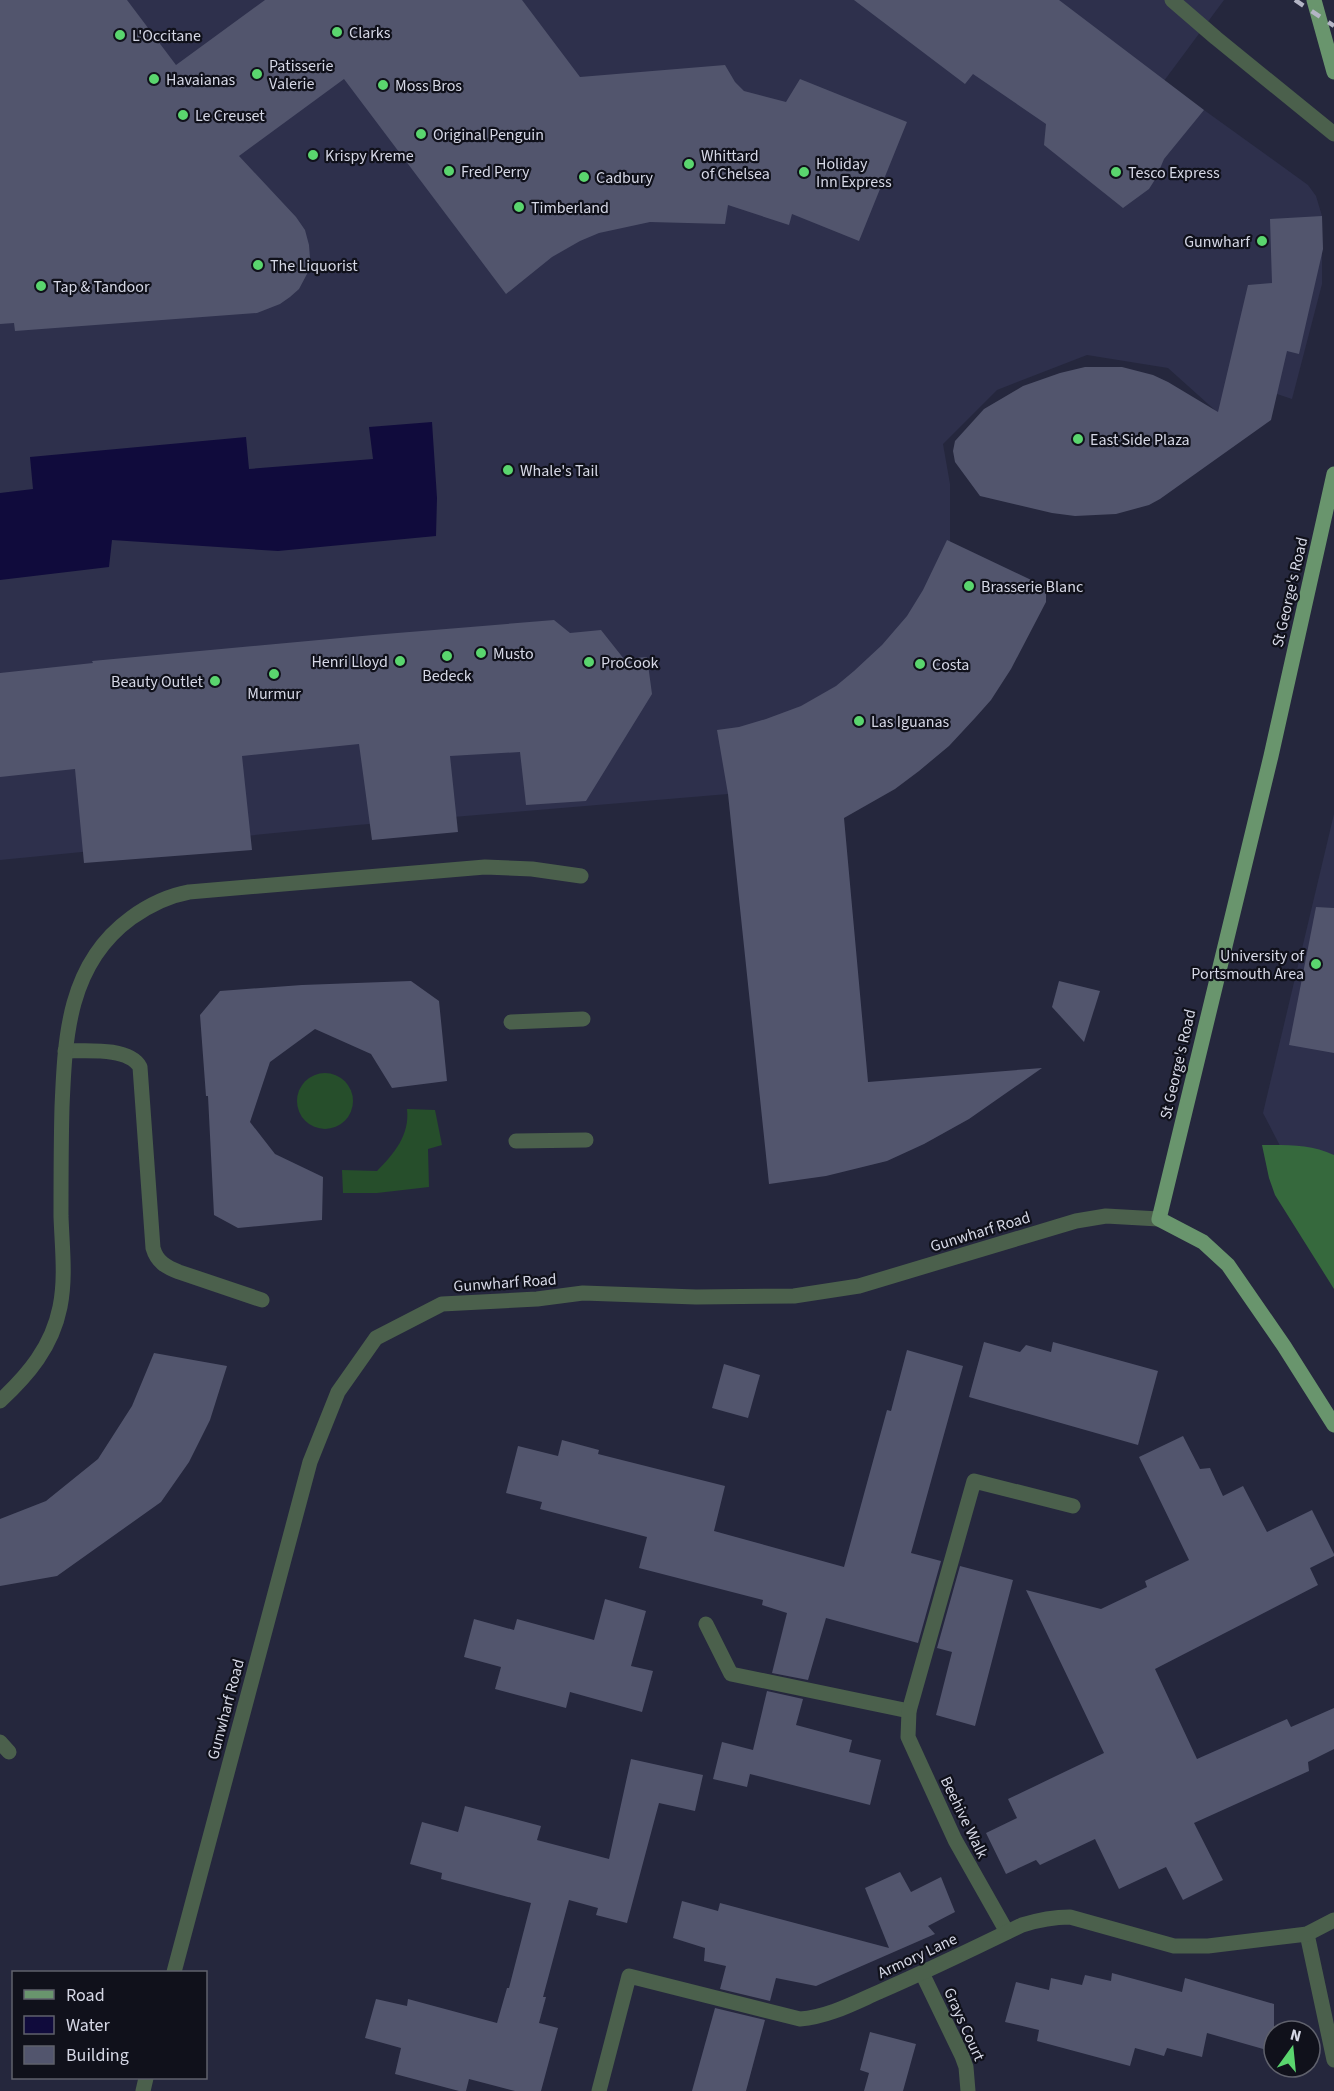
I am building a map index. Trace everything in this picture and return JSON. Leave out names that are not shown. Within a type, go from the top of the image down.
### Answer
[{"type":"main road","points":[[1314,0],[1334,72]]},
{"type":"main road","name":"St George's Road","points":[[1159,1219],[1271,756],[1334,474]]},
{"type":"main road","points":[[1159,1219],[1211,1247],[1228,1265],[1284,1346],[1334,1425]]},
{"type":"street","points":[[1172,0],[1334,134]]},
{"type":"street","points":[[0,1401],[42,1356],[55,1327],[60,1308],[64,1264],[61,1151],[65,1051],[78,990],[89,964],[110,936],[143,910],[171,896],[189,892],[486,867],[532,869],[581,876]]},
{"type":"street","points":[[511,1022],[583,1019]]},
{"type":"street","points":[[65,1051],[123,1054],[137,1060],[140,1067],[153,1248],[158,1259],[169,1268],[179,1272],[262,1300]]},
{"type":"street","points":[[516,1141],[586,1140]]},
{"type":"street","name":"Gunwharf Road","points":[[174,1971],[310,1462],[338,1392],[376,1338],[442,1304],[537,1299],[583,1293],[696,1297],[794,1296],[859,1286],[1090,1218],[1123,1216],[1159,1219]]},
{"type":"street","name":"Beehive Walk","points":[[1006,1932],[955,1840],[908,1737],[909,1711],[974,1481],[1073,1506]]},
{"type":"street","points":[[706,1624],[731,1674],[909,1711]]},
{"type":"street","name":"Armory Lane","points":[[599,2091],[629,1976],[800,2019],[812,2019],[834,2012],[921,1973],[1022,1924],[1053,1917],[1070,1917],[1174,1946],[1208,1946],[1306,1934],[1334,1920]]},
{"type":"street","points":[[1306,1934],[1334,2060]]},
{"type":"street","name":"Grays Court","points":[[921,1973],[962,2056],[966,2067],[968,2091]]},
{"type":"shaded area","points":[[0,0],[1224,0],[1158,89],[1204,110],[1308,185],[1316,196],[1322,216],[1322,284],[1292,399],[1277,394],[1237,430],[1168,368],[1087,355],[997,390],[943,444],[950,484],[950,556],[890,749],[728,794],[357,825],[0,860]]},
{"type":"shaded area","name":"University of Portsmouth Area","points":[[1334,814],[1334,1250],[1263,1113]]},
{"type":"green space","points":[[325,1073],[336,1075],[345,1081],[351,1090],[353,1101],[351,1112],[345,1121],[336,1127],[325,1129],[314,1127],[305,1121],[299,1112],[297,1101],[299,1090],[305,1081],[314,1075]]},
{"type":"green space","points":[[407,1109],[435,1110],[442,1145],[428,1149],[429,1187],[377,1193],[343,1193],[342,1170],[377,1171],[395,1151],[406,1127]]},
{"type":"green space","points":[[1262,1145],[1308,1147],[1334,1155],[1334,1289],[1275,1195]]},
{"type":"water","points":[[432,422],[437,498],[436,536],[278,551],[112,540],[109,567],[0,580],[0,493],[33,489],[30,457],[246,437],[249,469],[373,459],[369,427]]},
{"type":"building","points":[[0,0],[127,0],[176,65],[265,0],[522,0],[580,77],[725,65],[735,82],[744,91],[786,102],[800,79],[907,122],[859,241],[792,214],[789,225],[728,205],[725,224],[650,222],[599,233],[552,257],[506,294],[344,79],[239,156],[296,217],[305,230],[310,258],[307,274],[299,289],[290,297],[280,304],[257,313],[15,331],[14,323],[0,324]]},
{"type":"building","points":[[854,0],[1059,0],[1204,110],[1164,159],[1149,189],[1123,208],[1044,145],[1046,124],[973,74],[965,84]]},
{"type":"building","name":"East Side Plaza","points":[[1322,216],[1323,249],[1299,354],[1287,351],[1271,420],[1160,499],[1149,505],[1116,514],[1075,516],[1052,513],[980,496],[955,462],[953,451],[955,441],[984,409],[1023,386],[1085,367],[1122,367],[1153,375],[1168,382],[1218,412],[1248,285],[1272,283],[1270,219]]},
{"type":"building","points":[[947,540],[1046,587],[1046,602],[1011,669],[991,700],[949,746],[895,789],[844,818],[868,1082],[1042,1068],[969,1119],[887,1161],[826,1176],[769,1184],[728,794],[717,730],[739,727],[766,719],[801,706],[836,686],[882,645],[907,616],[923,590]]},
{"type":"building","points":[[554,620],[570,633],[601,630],[624,659],[647,657],[652,694],[586,801],[526,805],[520,752],[450,756],[458,832],[372,840],[359,744],[242,756],[252,850],[84,863],[75,769],[0,777],[0,673],[93,663],[92,661]]},
{"type":"building","points":[[1316,907],[1334,908],[1334,1053],[1289,1045]]},
{"type":"building","points":[[411,981],[439,1001],[447,1081],[392,1088],[371,1054],[315,1029],[270,1062],[250,1122],[275,1154],[323,1177],[322,1220],[238,1228],[214,1215],[208,1096],[206,1096],[200,1015],[220,991]]},
{"type":"building","points":[[1059,981],[1100,991],[1084,1042],[1052,1007]]},
{"type":"building","points":[[984,1342],[1020,1352],[1026,1345],[1051,1352],[1053,1342],[1158,1371],[1138,1445],[969,1397]]},
{"type":"building","points":[[907,1350],[963,1366],[911,1553],[941,1561],[918,1643],[826,1618],[808,1680],[772,1673],[787,1613],[762,1605],[763,1600],[639,1568],[647,1537],[540,1509],[542,1502],[506,1493],[518,1446],[558,1456],[562,1440],[599,1450],[598,1454],[725,1486],[714,1531],[844,1567],[887,1410],[891,1411]]},
{"type":"building","points":[[154,1353],[227,1366],[210,1420],[189,1462],[161,1502],[57,1576],[0,1586],[0,1519],[46,1501],[98,1459],[132,1406]]},
{"type":"building","points":[[724,1364],[760,1375],[748,1418],[712,1408]]},
{"type":"building","points":[[1183,1436],[1200,1469],[1210,1468],[1223,1496],[1243,1486],[1267,1532],[1312,1510],[1334,1554],[1310,1568],[1318,1585],[1155,1669],[1197,1759],[1287,1719],[1291,1727],[1334,1708],[1334,1749],[1308,1762],[1309,1771],[1194,1823],[1223,1880],[1183,1900],[1166,1867],[1119,1889],[1095,1839],[1040,1865],[1036,1860],[1006,1874],[986,1833],[1017,1818],[1008,1799],[1104,1753],[1026,1590],[1101,1609],[1147,1587],[1145,1581],[1189,1560],[1139,1457]]},
{"type":"building","points":[[960,1566],[1013,1580],[975,1726],[936,1715],[952,1652],[937,1648]]},
{"type":"building","points":[[605,1599],[646,1611],[631,1666],[653,1671],[642,1712],[570,1692],[566,1708],[495,1689],[501,1667],[464,1657],[474,1619],[514,1630],[517,1619],[594,1640]]},
{"type":"building","points":[[767,1691],[803,1699],[796,1725],[852,1740],[849,1752],[881,1760],[870,1805],[750,1774],[747,1787],[713,1779],[722,1742],[753,1750]]},
{"type":"building","points":[[631,1759],[703,1775],[695,1811],[659,1803],[627,1923],[596,1915],[598,1908],[569,1900],[543,1997],[546,1997],[539,2023],[558,2028],[541,2091],[515,2091],[469,2079],[466,2091],[459,2091],[395,2074],[401,2048],[365,2038],[376,1999],[407,2006],[408,1999],[497,2023],[507,1988],[509,1988],[531,1903],[441,1879],[442,1873],[410,1864],[422,1822],[458,1832],[465,1806],[541,1826],[537,1840],[609,1859]]},
{"type":"building","points":[[900,1872],[911,1892],[941,1877],[955,1912],[928,1926],[935,1934],[816,1986],[776,1978],[770,2001],[720,1989],[726,1966],[704,1961],[705,1948],[673,1938],[682,1901],[718,1911],[720,1903],[889,1948],[865,1888]]},
{"type":"building","points":[[1112,1973],[1182,1992],[1185,1978],[1274,2004],[1274,2019],[1262,2019],[1262,2049],[1207,2033],[1202,2057],[1167,2048],[1164,2056],[1135,2048],[1130,2066],[1037,2041],[1039,2030],[1005,2022],[1016,1982],[1049,1990],[1051,1978],[1082,1985],[1085,1975],[1111,1981]]},
{"type":"building","points":[[715,2008],[765,2020],[746,2091],[692,2091]]},
{"type":"building","points":[[870,2032],[916,2044],[903,2091],[864,2091],[869,2073],[860,2070]]},
{"type":"railway","points":[[1295,0],[1334,26]]},
{"type":"place","name":"Clarks","points":[[337,32]]},
{"type":"place","name":"L'Occitane","points":[[120,35]]},
{"type":"place","name":"Patisserie Valerie","points":[[257,74]]},
{"type":"place","name":"Havaianas","points":[[154,79]]},
{"type":"place","name":"Moss Bros","points":[[383,85]]},
{"type":"place","name":"Le Creuset","points":[[183,115]]},
{"type":"place","name":"Original Penguin","points":[[421,134]]},
{"type":"place","name":"Krispy Kreme","points":[[313,155]]},
{"type":"place","name":"Whittard of Chelsea","points":[[689,164]]},
{"type":"place","name":"Fred Perry","points":[[449,171]]},
{"type":"place","name":"Holiday Inn Express","points":[[804,172]]},
{"type":"place","name":"Tesco Express","points":[[1116,172]]},
{"type":"place","name":"Cadbury","points":[[584,177]]},
{"type":"place","name":"Timberland","points":[[519,207]]},
{"type":"place","name":"Gunwharf","points":[[1262,241]]},
{"type":"place","name":"The Liquorist","points":[[258,265]]},
{"type":"place","name":"Tap & Tandoor","points":[[41,286]]},
{"type":"place","name":"East Side Plaza","points":[[1078,439]]},
{"type":"place","name":"Whale's Tail","points":[[508,470]]},
{"type":"place","name":"Brasserie Blanc","points":[[969,586]]},
{"type":"place","name":"Musto","points":[[481,653]]},
{"type":"place","name":"Bedeck","points":[[447,656]]},
{"type":"place","name":"Henri Lloyd","points":[[400,661]]},
{"type":"place","name":"ProCook","points":[[589,662]]},
{"type":"place","name":"Costa","points":[[920,664]]},
{"type":"place","name":"Murmur","points":[[274,674]]},
{"type":"place","name":"Beauty Outlet","points":[[215,681]]},
{"type":"place","name":"Las Iguanas","points":[[859,721]]},
{"type":"place","name":"University of Portsmouth Area","points":[[1316,964]]}]
